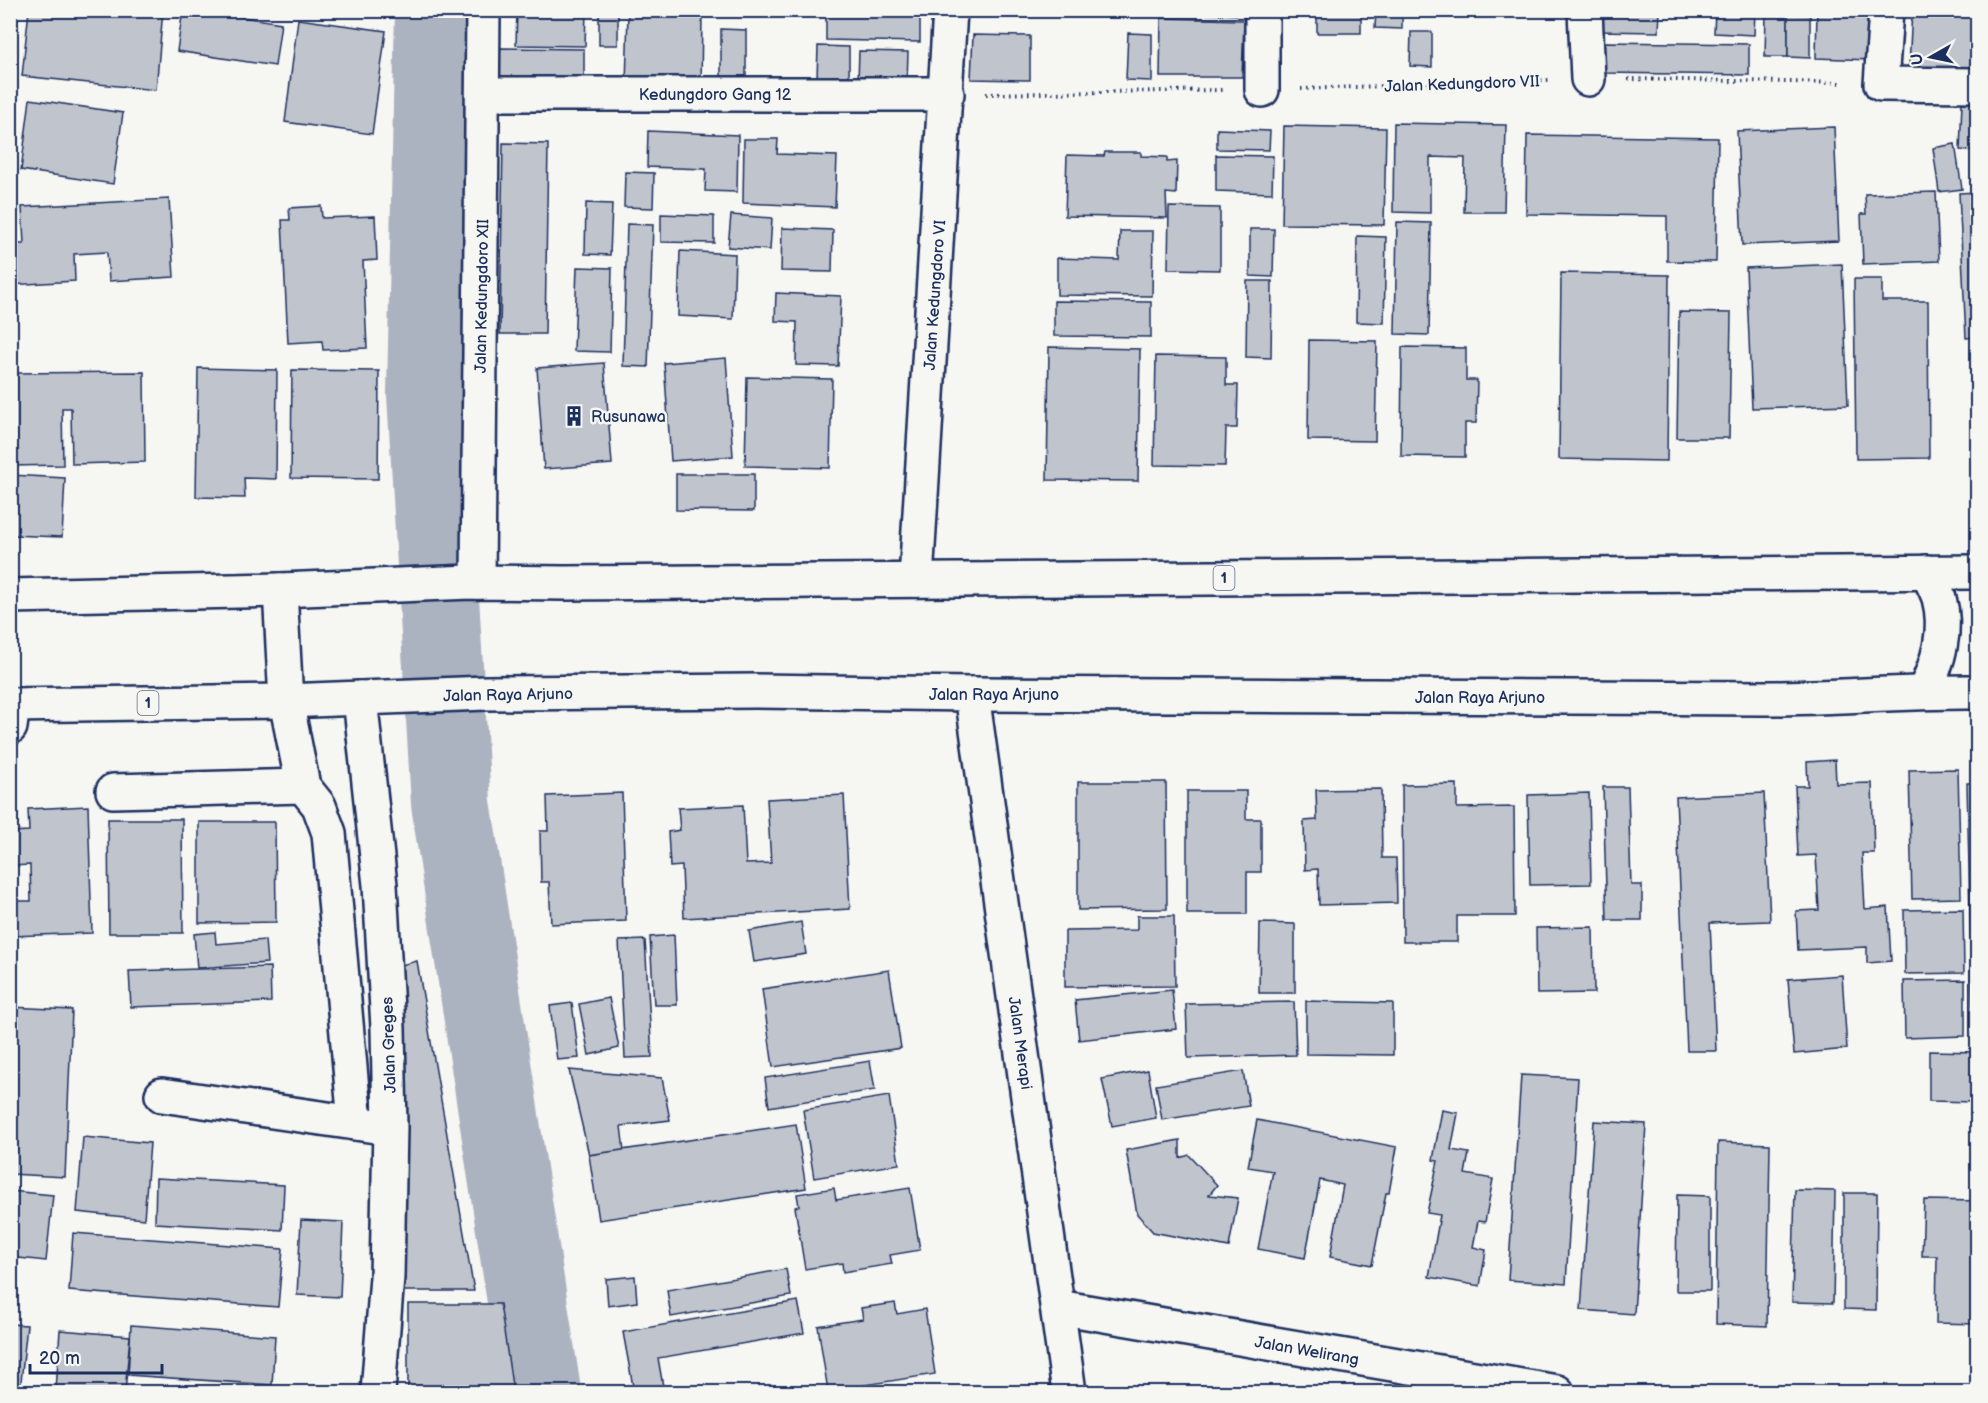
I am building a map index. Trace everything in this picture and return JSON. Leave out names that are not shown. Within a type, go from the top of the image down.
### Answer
[{"type":"main road","name":"Jalan Kedungdoro XII","points":[[474,582],[484,94],[483,10]]},
{"type":"main road","name":"Jalan Kedungdoro VI","points":[[916,580],[950,10]]},
{"type":"main road","points":[[1262,10],[1262,90]]},
{"type":"main road","points":[[1585,10],[1588,79]]},
{"type":"main road","points":[[1886,10],[1881,84],[1977,85]]},
{"type":"main road","name":"Kedungdoro Gang 12","points":[[484,94],[946,94]]},
{"type":"main road","points":[[1924,692],[1936,667],[1941,645],[1939,598],[1927,572]]},
{"type":"main road","name":"1","points":[[10,596],[280,590],[474,582],[1977,572]]},
{"type":"main road","points":[[280,590],[286,701],[303,786],[318,806],[329,833],[355,1123]]},
{"type":"main road","name":"Jalan Raya Arjuno","points":[[11,712],[486,693],[756,691],[1810,698],[1924,692],[1977,692]]},
{"type":"main road","name":"Jalan Merapi","points":[[972,694],[1069,1392]]},
{"type":"main road","name":"Jalan Greges","points":[[371,697],[388,1028],[390,1127],[387,1277],[378,1392]]},
{"type":"main road","points":[[114,791],[303,786]]},
{"type":"main road","points":[[162,1095],[390,1127]]},
{"type":"main road","name":"Jalan Welirang","points":[[1058,1307],[1557,1392]]},
{"type":"path","name":"Jalan Kedungdoro VII","points":[[946,94],[1262,90],[1588,79],[1881,84]]},
{"type":"building","points":[[29,10],[163,10],[156,90],[22,76]]},
{"type":"building","points":[[183,10],[198,10],[281,23],[275,66],[177,51]]},
{"type":"building","points":[[517,10],[586,10],[585,46],[516,45]]},
{"type":"building","points":[[599,10],[618,10],[618,45],[599,45]]},
{"type":"building","points":[[826,10],[920,10],[920,42],[826,40]]},
{"type":"building","points":[[1180,10],[1249,10],[1249,15],[1180,13]]},
{"type":"building","points":[[1317,10],[1361,10],[1361,33],[1317,33]]},
{"type":"building","points":[[1376,10],[1402,10],[1402,29],[1375,28]]},
{"type":"building","points":[[1598,10],[1660,10],[1659,32],[1598,31]]},
{"type":"building","points":[[1715,10],[1755,10],[1754,35],[1714,33]]},
{"type":"building","points":[[1817,10],[1873,10],[1871,60],[1816,58]]},
{"type":"building","points":[[1912,10],[1978,12],[1975,73],[1909,68]]},
{"type":"building","points":[[628,12],[702,14],[701,87],[626,86]]},
{"type":"building","points":[[1766,14],[1788,14],[1788,57],[1765,57]]},
{"type":"building","points":[[1788,14],[1810,15],[1810,58],[1788,57]]},
{"type":"building","points":[[1161,18],[1244,20],[1242,77],[1160,77]]},
{"type":"building","points":[[298,19],[386,31],[372,134],[285,122]]},
{"type":"building","points":[[721,29],[746,30],[746,87],[721,87]]},
{"type":"building","points":[[1411,32],[1432,32],[1432,67],[1410,66]]},
{"type":"building","points":[[1128,33],[1152,34],[1152,81],[1126,80]]},
{"type":"building","points":[[973,35],[1030,36],[1030,80],[971,79]]},
{"type":"building","points":[[1604,42],[1749,44],[1749,75],[1604,73]]},
{"type":"building","points":[[818,46],[849,47],[849,79],[817,79]]},
{"type":"building","points":[[499,48],[584,49],[584,84],[499,83]]},
{"type":"building","points":[[859,51],[908,52],[907,82],[858,82]]},
{"type":"building","points":[[30,99],[123,113],[113,184],[21,170]]},
{"type":"building","points":[[1962,103],[1978,103],[1978,151],[1960,150]]},
{"type":"building","points":[[1394,123],[1506,125],[1504,212],[1464,212],[1465,158],[1430,157],[1430,213],[1393,212]]},
{"type":"building","points":[[1284,126],[1386,128],[1384,225],[1282,224]]},
{"type":"building","points":[[1834,127],[1839,241],[1742,245],[1737,131]]},
{"type":"building","points":[[1217,129],[1270,131],[1269,150],[1217,149]]},
{"type":"building","points":[[648,131],[738,135],[737,192],[705,191],[706,169],[647,167]]},
{"type":"building","points":[[1527,135],[1718,138],[1716,262],[1667,261],[1667,216],[1526,214]]},
{"type":"building","points":[[744,139],[778,139],[777,154],[837,156],[835,207],[743,203]]},
{"type":"building","points":[[503,143],[548,144],[545,334],[500,334]]},
{"type":"building","points":[[1955,144],[1962,189],[1939,192],[1933,148]]},
{"type":"building","points":[[1105,152],[1141,152],[1141,156],[1167,157],[1167,162],[1177,161],[1176,194],[1166,193],[1167,218],[1065,216],[1067,155],[1104,156]]},
{"type":"building","points":[[1216,155],[1273,156],[1272,193],[1216,191]]},
{"type":"building","points":[[625,172],[654,173],[653,208],[624,207]]},
{"type":"building","points":[[1936,192],[1939,261],[1863,264],[1861,214],[1866,214],[1865,194]]},
{"type":"building","points":[[1978,192],[1978,337],[1966,338],[1959,193]]},
{"type":"building","points":[[169,199],[174,277],[109,281],[107,252],[74,254],[75,281],[10,285],[10,244],[24,244],[22,207]]},
{"type":"building","points":[[586,203],[612,204],[610,255],[585,254]]},
{"type":"building","points":[[321,206],[322,218],[375,216],[377,260],[363,261],[367,348],[323,350],[322,341],[288,343],[282,220],[290,220],[289,208]]},
{"type":"building","points":[[1169,207],[1220,208],[1220,270],[1168,269]]},
{"type":"building","points":[[661,214],[714,216],[714,243],[661,242]]},
{"type":"building","points":[[731,215],[772,218],[770,250],[728,247]]},
{"type":"building","points":[[1397,222],[1431,223],[1429,335],[1395,334]]},
{"type":"building","points":[[627,224],[653,225],[648,367],[623,366]]},
{"type":"building","points":[[782,228],[833,230],[832,272],[781,271]]},
{"type":"building","points":[[1250,229],[1274,229],[1273,277],[1250,276]]},
{"type":"building","points":[[1120,231],[1153,231],[1152,296],[1057,295],[1057,258],[1119,260]]},
{"type":"building","points":[[1357,236],[1386,237],[1384,323],[1356,322]]},
{"type":"building","points":[[680,251],[735,254],[733,319],[678,316]]},
{"type":"building","points":[[1842,264],[1848,405],[1752,408],[1746,268]]},
{"type":"building","points":[[577,267],[612,268],[610,352],[574,351]]},
{"type":"building","points":[[1561,273],[1669,275],[1667,461],[1559,459]]},
{"type":"building","points":[[1854,279],[1882,279],[1882,301],[1928,301],[1929,458],[1856,459]]},
{"type":"building","points":[[1247,281],[1272,281],[1271,358],[1246,357]]},
{"type":"building","points":[[776,293],[841,296],[838,366],[796,365],[797,322],[775,321]]},
{"type":"building","points":[[1054,301],[1151,302],[1151,337],[1054,336]]},
{"type":"building","points":[[1679,312],[1731,313],[1729,438],[1677,438]]},
{"type":"building","points":[[1309,340],[1377,341],[1375,441],[1308,440]]},
{"type":"building","points":[[1049,347],[1140,349],[1138,481],[1047,480]]},
{"type":"building","points":[[1402,347],[1466,348],[1466,380],[1477,380],[1476,423],[1465,423],[1465,457],[1401,456]]},
{"type":"building","points":[[1156,356],[1226,357],[1226,385],[1238,385],[1237,428],[1226,428],[1225,466],[1154,465]]},
{"type":"building","points":[[726,358],[733,456],[671,461],[664,363]]},
{"type":"building","name":"Rusunawa","points":[[604,363],[612,464],[544,469],[537,368]]},
{"type":"building","points":[[198,368],[277,370],[276,479],[244,478],[245,498],[196,497]]},
{"type":"building","points":[[292,370],[379,371],[378,479],[291,478]]},
{"type":"building","points":[[144,372],[145,462],[72,464],[71,408],[62,408],[63,465],[10,466],[10,373]]},
{"type":"building","points":[[747,377],[832,379],[830,468],[745,466]]},
{"type":"building","points":[[676,474],[754,474],[754,511],[676,510]]},
{"type":"building","points":[[10,475],[65,478],[62,537],[10,535]]},
{"type":"building","points":[[1835,760],[1836,784],[1872,783],[1874,853],[1862,853],[1865,909],[1888,907],[1891,961],[1867,963],[1867,947],[1798,950],[1796,911],[1819,910],[1816,855],[1798,856],[1795,786],[1808,786],[1807,762]]},
{"type":"building","points":[[1958,769],[1961,898],[1912,899],[1909,770]]},
{"type":"building","points":[[1078,782],[1166,782],[1167,909],[1078,910]]},
{"type":"building","points":[[1967,783],[1978,783],[1978,1039],[1973,1039]]},
{"type":"building","points":[[1457,784],[1457,808],[1514,807],[1515,916],[1457,916],[1457,942],[1403,942],[1402,785]]},
{"type":"building","points":[[1603,787],[1628,787],[1631,885],[1642,885],[1642,920],[1607,920]]},
{"type":"building","points":[[1381,789],[1382,858],[1396,858],[1397,903],[1319,905],[1318,869],[1305,870],[1304,821],[1317,820],[1316,790]]},
{"type":"building","points":[[1187,791],[1246,791],[1246,819],[1261,819],[1261,872],[1247,872],[1247,914],[1187,914]]},
{"type":"building","points":[[622,793],[626,921],[551,924],[549,882],[541,882],[540,831],[548,831],[547,796]]},
{"type":"building","points":[[1589,793],[1591,884],[1530,885],[1528,795]]},
{"type":"building","points":[[1764,793],[1770,921],[1710,923],[1716,1051],[1687,1051],[1676,797]]},
{"type":"building","points":[[844,795],[850,909],[684,918],[682,866],[670,867],[668,832],[680,830],[678,808],[743,805],[746,864],[771,863],[767,799]]},
{"type":"building","points":[[88,806],[92,933],[11,936],[10,901],[31,901],[30,865],[10,866],[10,832],[29,831],[28,809]]},
{"type":"building","points":[[108,819],[182,819],[183,933],[109,933]]},
{"type":"building","points":[[199,822],[275,822],[276,922],[199,923]]},
{"type":"building","points":[[1963,909],[1964,973],[1905,974],[1904,910]]},
{"type":"building","points":[[1137,916],[1174,916],[1175,986],[1065,987],[1065,931],[1137,930]]},
{"type":"building","points":[[801,922],[806,954],[754,962],[749,931]]},
{"type":"building","points":[[1260,923],[1295,924],[1295,993],[1259,993]]},
{"type":"building","points":[[1593,927],[1594,993],[1537,994],[1536,928]]},
{"type":"building","points":[[215,932],[216,944],[265,940],[267,963],[197,968],[194,934]]},
{"type":"building","points":[[674,935],[677,1005],[654,1005],[650,937]]},
{"type":"building","points":[[645,940],[652,1057],[625,1058],[619,941]]},
{"type":"building","points":[[417,961],[474,1291],[404,1291],[397,966]]},
{"type":"building","points":[[270,967],[271,1002],[131,1007],[129,971]]},
{"type":"building","points":[[889,970],[901,1048],[773,1067],[762,989]]},
{"type":"building","points":[[1842,975],[1847,1049],[1794,1054],[1788,979]]},
{"type":"building","points":[[1965,980],[1965,1036],[1905,1038],[1904,981]]},
{"type":"building","points":[[1172,990],[1176,1029],[1079,1040],[1075,1000]]},
{"type":"building","points":[[609,998],[619,1048],[589,1055],[579,1004]]},
{"type":"building","points":[[1306,1001],[1393,1003],[1393,1055],[1306,1054]]},
{"type":"building","points":[[1294,1002],[1296,1055],[1188,1058],[1186,1004]]},
{"type":"building","points":[[572,1003],[579,1058],[557,1060],[550,1006]]},
{"type":"building","points":[[10,1007],[72,1010],[65,1177],[10,1174]]},
{"type":"building","points":[[1929,1051],[1978,1052],[1978,1102],[1929,1101]]},
{"type":"building","points":[[870,1061],[875,1090],[769,1107],[765,1078]]},
{"type":"building","points":[[569,1070],[662,1078],[670,1120],[621,1126],[624,1151],[589,1155]]},
{"type":"building","points":[[1148,1070],[1156,1118],[1112,1126],[1102,1079]]},
{"type":"building","points":[[1243,1071],[1249,1106],[1162,1120],[1156,1085]]},
{"type":"building","points":[[1521,1075],[1578,1078],[1566,1284],[1508,1280]]},
{"type":"building","points":[[889,1096],[899,1164],[814,1178],[803,1110]]},
{"type":"building","points":[[1442,1110],[1458,1113],[1451,1150],[1469,1153],[1465,1174],[1493,1179],[1485,1222],[1478,1221],[1473,1247],[1486,1250],[1480,1286],[1429,1277],[1440,1215],[1427,1213],[1438,1161],[1433,1160]]},
{"type":"building","points":[[1257,1120],[1397,1147],[1372,1265],[1330,1257],[1343,1185],[1320,1180],[1305,1258],[1258,1249],[1273,1171],[1248,1167]]},
{"type":"building","points":[[1594,1121],[1646,1124],[1634,1314],[1581,1310]]},
{"type":"building","points":[[796,1124],[806,1188],[599,1220],[589,1155]]},
{"type":"building","points":[[83,1137],[150,1143],[144,1219],[77,1212]]},
{"type":"building","points":[[1180,1140],[1180,1158],[1189,1155],[1217,1185],[1209,1195],[1238,1198],[1229,1247],[1153,1232],[1137,1214],[1126,1150]]},
{"type":"building","points":[[1718,1142],[1770,1144],[1767,1326],[1716,1324]]},
{"type":"building","points":[[156,1178],[284,1185],[282,1230],[155,1223]]},
{"type":"building","points":[[834,1188],[836,1200],[910,1188],[920,1250],[890,1255],[892,1264],[843,1272],[842,1263],[805,1269],[795,1207],[799,1206],[797,1194]]},
{"type":"building","points":[[1795,1190],[1835,1191],[1833,1303],[1792,1302]]},
{"type":"building","points":[[10,1191],[53,1195],[46,1261],[10,1257]]},
{"type":"building","points":[[1844,1193],[1877,1193],[1876,1310],[1844,1309]]},
{"type":"building","points":[[1677,1195],[1710,1196],[1710,1291],[1676,1291]]},
{"type":"building","points":[[1924,1200],[1978,1201],[1978,1324],[1936,1323],[1937,1256],[1922,1256]]},
{"type":"building","points":[[301,1220],[343,1222],[340,1297],[297,1295]]},
{"type":"building","points":[[73,1233],[283,1249],[278,1307],[69,1291]]},
{"type":"building","points":[[786,1269],[791,1296],[671,1317],[667,1290]]},
{"type":"building","points":[[635,1276],[637,1302],[608,1306],[606,1279]]},
{"type":"building","points":[[798,1301],[804,1333],[658,1358],[664,1392],[634,1392],[623,1332]]},
{"type":"building","points":[[895,1303],[897,1314],[925,1309],[935,1374],[828,1391],[818,1326],[863,1319],[861,1308]]},
{"type":"building","points":[[408,1304],[500,1304],[513,1392],[408,1392]]},
{"type":"building","points":[[10,1324],[27,1325],[20,1391],[10,1390]]},
{"type":"building","points":[[131,1325],[275,1336],[272,1385],[128,1375]]},
{"type":"building","points":[[60,1330],[130,1336],[125,1392],[56,1390]]},
{"type":"waterway","points":[[435,10],[427,394],[451,803],[541,1392]]},
{"type":"place","name":"Rusunawa","points":[[574,416]]}]
